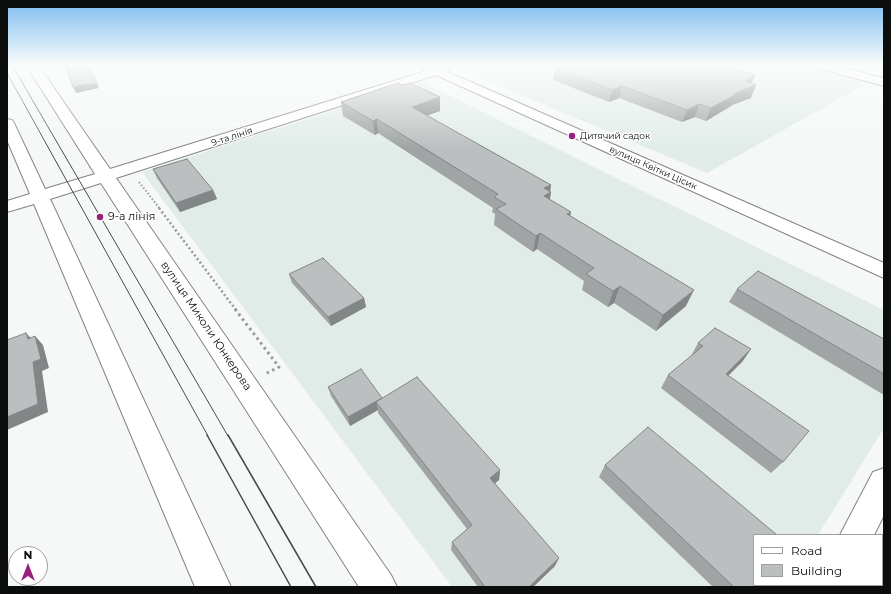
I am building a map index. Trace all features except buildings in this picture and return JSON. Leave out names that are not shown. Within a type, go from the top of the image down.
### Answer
[{"type":"street","name":"вулиця Миколи Юнкерова","points":[[50,93],[379,587]]},
{"type":"street","name":"9-та лінія","points":[[7,207],[106,177],[357,93]]},
{"type":"street","name":"вулиця Квітки Цісик","points":[[485,93],[884,271]]},
{"type":"street","points":[[7,123],[213,587]]},
{"type":"street","points":[[857,534],[884,483]]},
{"type":"path","points":[[130,169],[279,367],[245,384]]},
{"type":"shaded area","points":[[389,93],[444,93],[884,310],[884,428],[819,534],[753,534],[753,586],[786,587],[452,587],[142,172]]},
{"type":"shaded area","points":[[516,93],[850,93],[707,173]]},
{"type":"tram line","points":[[18,93],[208,436]]},
{"type":"tram line","points":[[28,93],[228,436]]},
{"type":"tram line","points":[[207,435],[291,587]]},
{"type":"tram line","points":[[228,435],[316,587]]},
{"type":"place","name":"Дитячий садок","points":[[572,136]]},
{"type":"place","name":"9-а лінія","points":[[100,217]]}]
